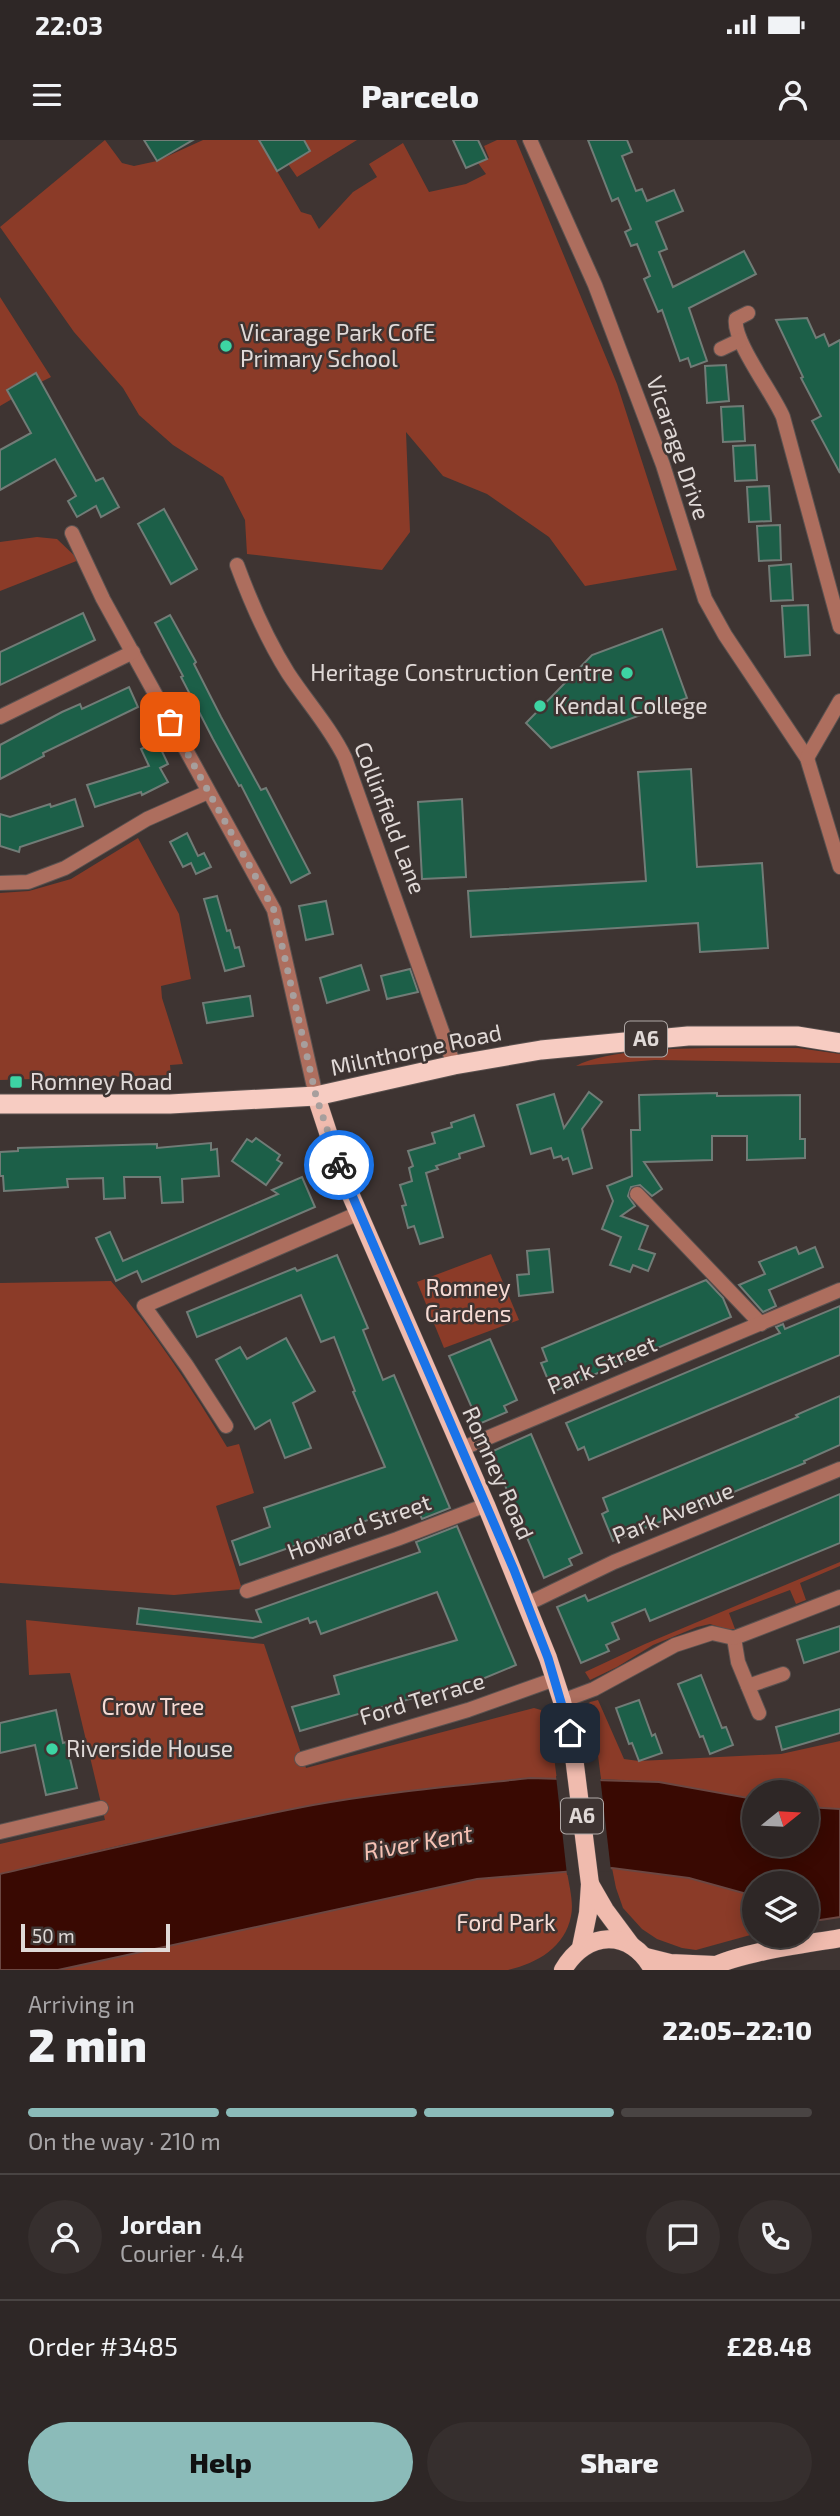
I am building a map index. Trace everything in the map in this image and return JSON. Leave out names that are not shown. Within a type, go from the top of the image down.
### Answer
[{"type":"highway","name":"Milnthorpe Road","points":[[0,1104],[170,1104],[316,1096],[454,1065],[577,1045],[688,1036],[797,1036],[840,1043]]},
{"type":"main road","name":"Romney Road","points":[[316,1096],[335,1156],[486,1504],[527,1604],[562,1701],[573,1749],[590,1884],[597,1912],[581,1947]]},
{"type":"main road","points":[[597,1912],[649,1963],[711,1968],[756,1954],[840,1938]]},
{"type":"main road","points":[[563,1970],[570,1957],[593,1941],[619,1940],[631,1945]]},
{"type":"street","name":"Vicarage Drive","points":[[530,140],[614,335],[663,466],[705,599],[724,635],[807,758],[840,867]]},
{"type":"street","points":[[748,313],[736,319],[734,324],[740,340],[775,398],[783,417],[840,627]]},
{"type":"street","points":[[721,349],[740,340]]},
{"type":"street","points":[[72,533],[103,599],[274,910],[316,1096]]},
{"type":"street","name":"Collinfield Lane","points":[[237,565],[267,637],[289,675],[334,735],[345,758],[454,1065]]},
{"type":"street","points":[[0,718],[133,652]]},
{"type":"street","points":[[807,758],[840,701]]},
{"type":"street","points":[[0,883],[28,882],[65,868],[147,819],[208,792]]},
{"type":"street","points":[[637,1194],[761,1324]]},
{"type":"street","points":[[226,1426],[144,1306],[359,1213]]},
{"type":"street","name":"Park Street","points":[[461,1449],[840,1290]]},
{"type":"street","name":"Park Avenue","points":[[527,1604],[614,1562],[840,1469]]},
{"type":"street","name":"Howard Street","points":[[247,1591],[397,1539],[486,1504]]},
{"type":"street","points":[[562,1701],[594,1689],[675,1645],[712,1633],[734,1638],[840,1597]]},
{"type":"street","points":[[734,1638],[738,1662],[759,1713]]},
{"type":"street","points":[[748,1686],[783,1674]]},
{"type":"street","name":"Ford Terrace","points":[[302,1759],[468,1710],[555,1679]]},
{"type":"street","points":[[0,1832],[101,1808]]},
{"type":"green space","points":[[105,140],[122,163],[134,166],[157,161],[203,140],[259,140],[301,212],[311,215],[319,229],[353,192],[377,177],[369,164],[403,143],[429,192],[466,184],[486,174],[478,163],[489,158],[484,146],[497,140],[516,140],[617,384],[677,570],[585,586],[549,537],[487,494],[443,476],[406,432],[410,532],[382,570],[247,554],[245,520],[223,477],[173,445],[139,415],[123,388],[74,332],[0,227]]},
{"type":"green space","points":[[304,140],[357,140],[297,177],[288,164],[310,151]]},
{"type":"green space","points":[[0,297],[51,377],[41,382],[35,374],[7,389],[12,399],[0,406]]},
{"type":"green space","points":[[37,537],[57,539],[79,560],[0,591],[0,542]]},
{"type":"green space","points":[[138,838],[179,914],[191,979],[161,986],[162,998],[183,1064],[170,1065],[171,1075],[0,1080],[0,893],[29,891],[71,879]]},
{"type":"green space","points":[[689,1048],[798,1048],[840,1054],[840,1063],[655,1060],[576,1066],[592,1059],[637,1052]]},
{"type":"green space","name":"Romney Gardens","points":[[491,1254],[519,1320],[444,1348],[417,1282]]},
{"type":"green space","points":[[111,1281],[172,1361],[227,1447],[239,1444],[254,1493],[216,1506],[242,1589],[174,1595],[0,1583],[0,1283]]},
{"type":"green space","points":[[840,1562],[840,1566],[800,1583],[806,1600],[796,1604],[790,1590],[729,1613],[735,1629],[710,1624],[697,1627],[653,1645],[590,1680],[585,1672],[645,1644]]},
{"type":"green space","name":"Crow Tree","points":[[26,1620],[264,1644],[306,1768],[534,1708],[541,1710],[550,1736],[557,1780],[530,1778],[126,1844],[0,1874],[0,1844],[105,1820],[70,1673],[29,1675]]},
{"type":"green space","points":[[598,1700],[624,1759],[639,1761],[781,1754],[840,1741],[840,1809],[819,1808],[819,1780],[742,1780],[742,1797],[659,1782],[601,1779],[595,1732],[586,1706]]},
{"type":"green space","points":[[612,1868],[689,1878],[742,1893],[742,1937],[696,1950],[657,1939],[642,1929],[623,1908]]},
{"type":"green space","name":"Ford Park","points":[[567,1872],[572,1911],[563,1937],[540,1958],[508,1970],[58,1970],[477,1879]]},
{"type":"water","name":"River Kent","points":[[530,1778],[659,1782],[742,1797],[742,1857],[819,1857],[819,1808],[840,1809],[840,1917],[819,1920],[819,1871],[742,1871],[742,1893],[689,1878],[612,1868],[477,1879],[58,1970],[0,1970],[0,1874],[195,1829],[340,1800]]},
{"type":"pier","points":[[556,1776],[600,1776],[611,1871],[567,1875]]},
{"type":"building","points":[[144,140],[193,140],[157,161]]},
{"type":"building","points":[[259,140],[304,140],[310,151],[277,171]]},
{"type":"building","points":[[453,140],[478,140],[487,159],[466,168]]},
{"type":"building","points":[[588,140],[627,140],[632,152],[622,156],[636,191],[642,189],[647,201],[674,190],[683,211],[656,222],[667,249],[659,252],[673,287],[744,251],[756,274],[689,308],[707,361],[691,367],[688,358],[680,361],[662,310],[658,312],[644,279],[650,276],[637,244],[631,246],[625,232],[631,229],[618,198],[612,201]]},
{"type":"building","points":[[807,318],[816,338],[824,334],[829,346],[840,340],[840,473],[812,421],[821,416],[776,320]]},
{"type":"building","points":[[726,365],[729,401],[707,403],[705,366]]},
{"type":"building","points":[[36,373],[96,481],[103,478],[119,507],[101,517],[96,506],[77,517],[68,501],[76,496],[55,459],[0,490],[0,450],[31,433],[7,390]]},
{"type":"building","points":[[743,406],[745,441],[723,442],[721,407]]},
{"type":"building","points":[[755,445],[757,480],[735,481],[733,446]]},
{"type":"building","points":[[769,486],[771,521],[749,522],[747,487]]},
{"type":"building","points":[[164,509],[197,569],[171,584],[138,524]]},
{"type":"building","points":[[780,525],[781,560],[759,561],[757,526]]},
{"type":"building","points":[[791,564],[793,600],[771,601],[769,566]]},
{"type":"building","points":[[808,605],[810,655],[785,657],[782,606]]},
{"type":"building","points":[[83,613],[95,640],[0,685],[0,652]]},
{"type":"building","points":[[170,615],[196,662],[194,664],[221,717],[261,790],[266,788],[310,873],[291,883],[241,785],[239,786],[213,739],[155,623]]},
{"type":"building","name":"Heritage Construction Centre","points":[[662,629],[687,698],[551,748],[526,723],[592,655]]},
{"type":"building","points":[[129,687],[138,707],[43,753],[44,756],[0,779],[0,745],[62,712],[80,704],[82,709]]},
{"type":"building","points":[[157,741],[168,764],[160,768],[168,782],[142,795],[141,792],[95,807],[87,785],[149,766],[141,749]]},
{"type":"building","points":[[691,769],[697,867],[762,863],[768,948],[700,952],[698,923],[471,937],[468,891],[646,881],[638,772]]},
{"type":"building","points":[[75,799],[83,826],[20,847],[19,852],[0,846],[0,814],[10,817]]},
{"type":"building","points":[[462,799],[466,877],[422,879],[418,802]]},
{"type":"building","points":[[187,833],[198,856],[204,853],[211,867],[196,874],[191,863],[183,867],[170,842]]},
{"type":"building","points":[[217,896],[227,931],[230,930],[235,948],[239,947],[244,966],[225,971],[204,899]]},
{"type":"building","points":[[326,901],[333,934],[306,940],[299,906]]},
{"type":"building","points":[[361,965],[369,990],[327,1003],[320,978]]},
{"type":"building","points":[[410,969],[418,992],[387,999],[381,976]]},
{"type":"building","points":[[250,996],[253,1016],[207,1023],[203,1003]]},
{"type":"building","points":[[589,1092],[602,1102],[582,1129],[592,1168],[573,1174],[568,1158],[554,1158],[551,1148],[531,1154],[517,1105],[554,1094],[564,1128]]},
{"type":"building","points":[[717,1093],[717,1096],[800,1095],[800,1139],[805,1139],[805,1158],[747,1160],[747,1136],[712,1136],[712,1160],[644,1162],[662,1189],[652,1196],[640,1185],[631,1187],[628,1196],[635,1206],[621,1216],[648,1226],[639,1249],[655,1254],[648,1271],[633,1265],[630,1272],[610,1265],[621,1237],[602,1229],[613,1201],[607,1186],[632,1176],[631,1130],[640,1130],[639,1095]]},
{"type":"building","points":[[474,1115],[484,1146],[459,1154],[460,1158],[436,1166],[438,1169],[426,1173],[443,1237],[420,1244],[414,1226],[408,1228],[402,1206],[406,1205],[400,1185],[412,1181],[409,1168],[413,1166],[408,1151],[435,1143],[432,1133],[452,1127],[451,1123]]},
{"type":"building","points":[[256,1138],[280,1155],[277,1160],[282,1163],[266,1185],[232,1161],[247,1139],[252,1142]]},
{"type":"building","points":[[211,1143],[211,1150],[217,1149],[219,1176],[182,1179],[183,1202],[162,1203],[160,1177],[124,1177],[125,1198],[104,1199],[103,1178],[67,1179],[68,1187],[4,1191],[3,1176],[0,1176],[0,1152],[18,1151],[18,1148],[157,1144],[157,1148]]},
{"type":"building","points":[[302,1177],[315,1207],[142,1282],[137,1271],[116,1281],[96,1238],[110,1232],[123,1261],[278,1194],[272,1190]]},
{"type":"building","points":[[796,1247],[799,1254],[815,1247],[823,1267],[769,1290],[776,1306],[763,1312],[739,1285],[765,1274],[759,1262]]},
{"type":"building","points":[[549,1249],[553,1292],[519,1296],[517,1275],[529,1274],[527,1251]]},
{"type":"building","points":[[337,1255],[368,1328],[363,1330],[383,1380],[394,1375],[450,1508],[422,1519],[416,1506],[403,1512],[402,1508],[240,1565],[232,1541],[270,1527],[264,1508],[385,1467],[353,1392],[355,1391],[334,1337],[321,1342],[301,1295],[197,1337],[187,1312],[295,1268],[297,1271]]},
{"type":"building","points":[[706,1280],[723,1298],[731,1317],[553,1392],[541,1363],[547,1361],[542,1348]]},
{"type":"building","points":[[840,1306],[840,1355],[589,1460],[584,1447],[578,1450],[566,1423],[780,1333],[776,1327],[783,1324],[785,1329]]},
{"type":"building","points":[[286,1338],[315,1391],[293,1403],[311,1448],[285,1458],[270,1420],[255,1429],[216,1360],[240,1347],[247,1359]]},
{"type":"building","points":[[490,1339],[517,1400],[504,1406],[507,1412],[479,1424],[449,1356]]},
{"type":"building","points":[[840,1396],[840,1445],[804,1461],[805,1463],[613,1541],[602,1514],[608,1511],[603,1498],[798,1417],[796,1415]]},
{"type":"building","points":[[531,1434],[582,1553],[569,1559],[572,1565],[544,1578],[491,1452]]},
{"type":"building","points":[[840,1494],[840,1543],[650,1621],[645,1609],[612,1623],[619,1639],[606,1645],[609,1651],[581,1663],[557,1607],[585,1595],[588,1601]]},
{"type":"building","points":[[457,1526],[516,1665],[475,1682],[300,1731],[292,1707],[339,1694],[334,1676],[457,1640],[437,1592],[321,1634],[316,1621],[310,1623],[308,1618],[253,1638],[137,1624],[139,1608],[261,1622],[256,1610],[420,1552],[416,1542]]},
{"type":"building","points":[[840,1626],[840,1651],[804,1663],[797,1640]]},
{"type":"building","points":[[701,1675],[722,1728],[726,1727],[733,1745],[710,1754],[678,1684]]},
{"type":"building","points":[[639,1700],[652,1736],[655,1734],[662,1753],[639,1761],[632,1743],[629,1744],[616,1708]]},
{"type":"building","points":[[840,1709],[840,1733],[782,1750],[776,1727]]},
{"type":"building","name":"Riverside House","points":[[56,1710],[77,1788],[46,1795],[35,1745],[0,1753],[0,1723]]},
{"type":"way so far","points":[[170,722],[274,910],[316,1096],[339,1165]]},
{"type":"place","name":"Vicarage Park CofE Primary School","points":[[226,346]]},
{"type":"place","name":"Heritage Construction Centre","points":[[627,673]]},
{"type":"place","name":"Kendal College","points":[[540,706]]},
{"type":"place","name":"Romney Road","points":[[16,1082]]},
{"type":"place","name":"Riverside House","points":[[52,1749]]},
{"type":"route","points":[[339,1165],[514,1570],[548,1658],[570,1733]]}]
